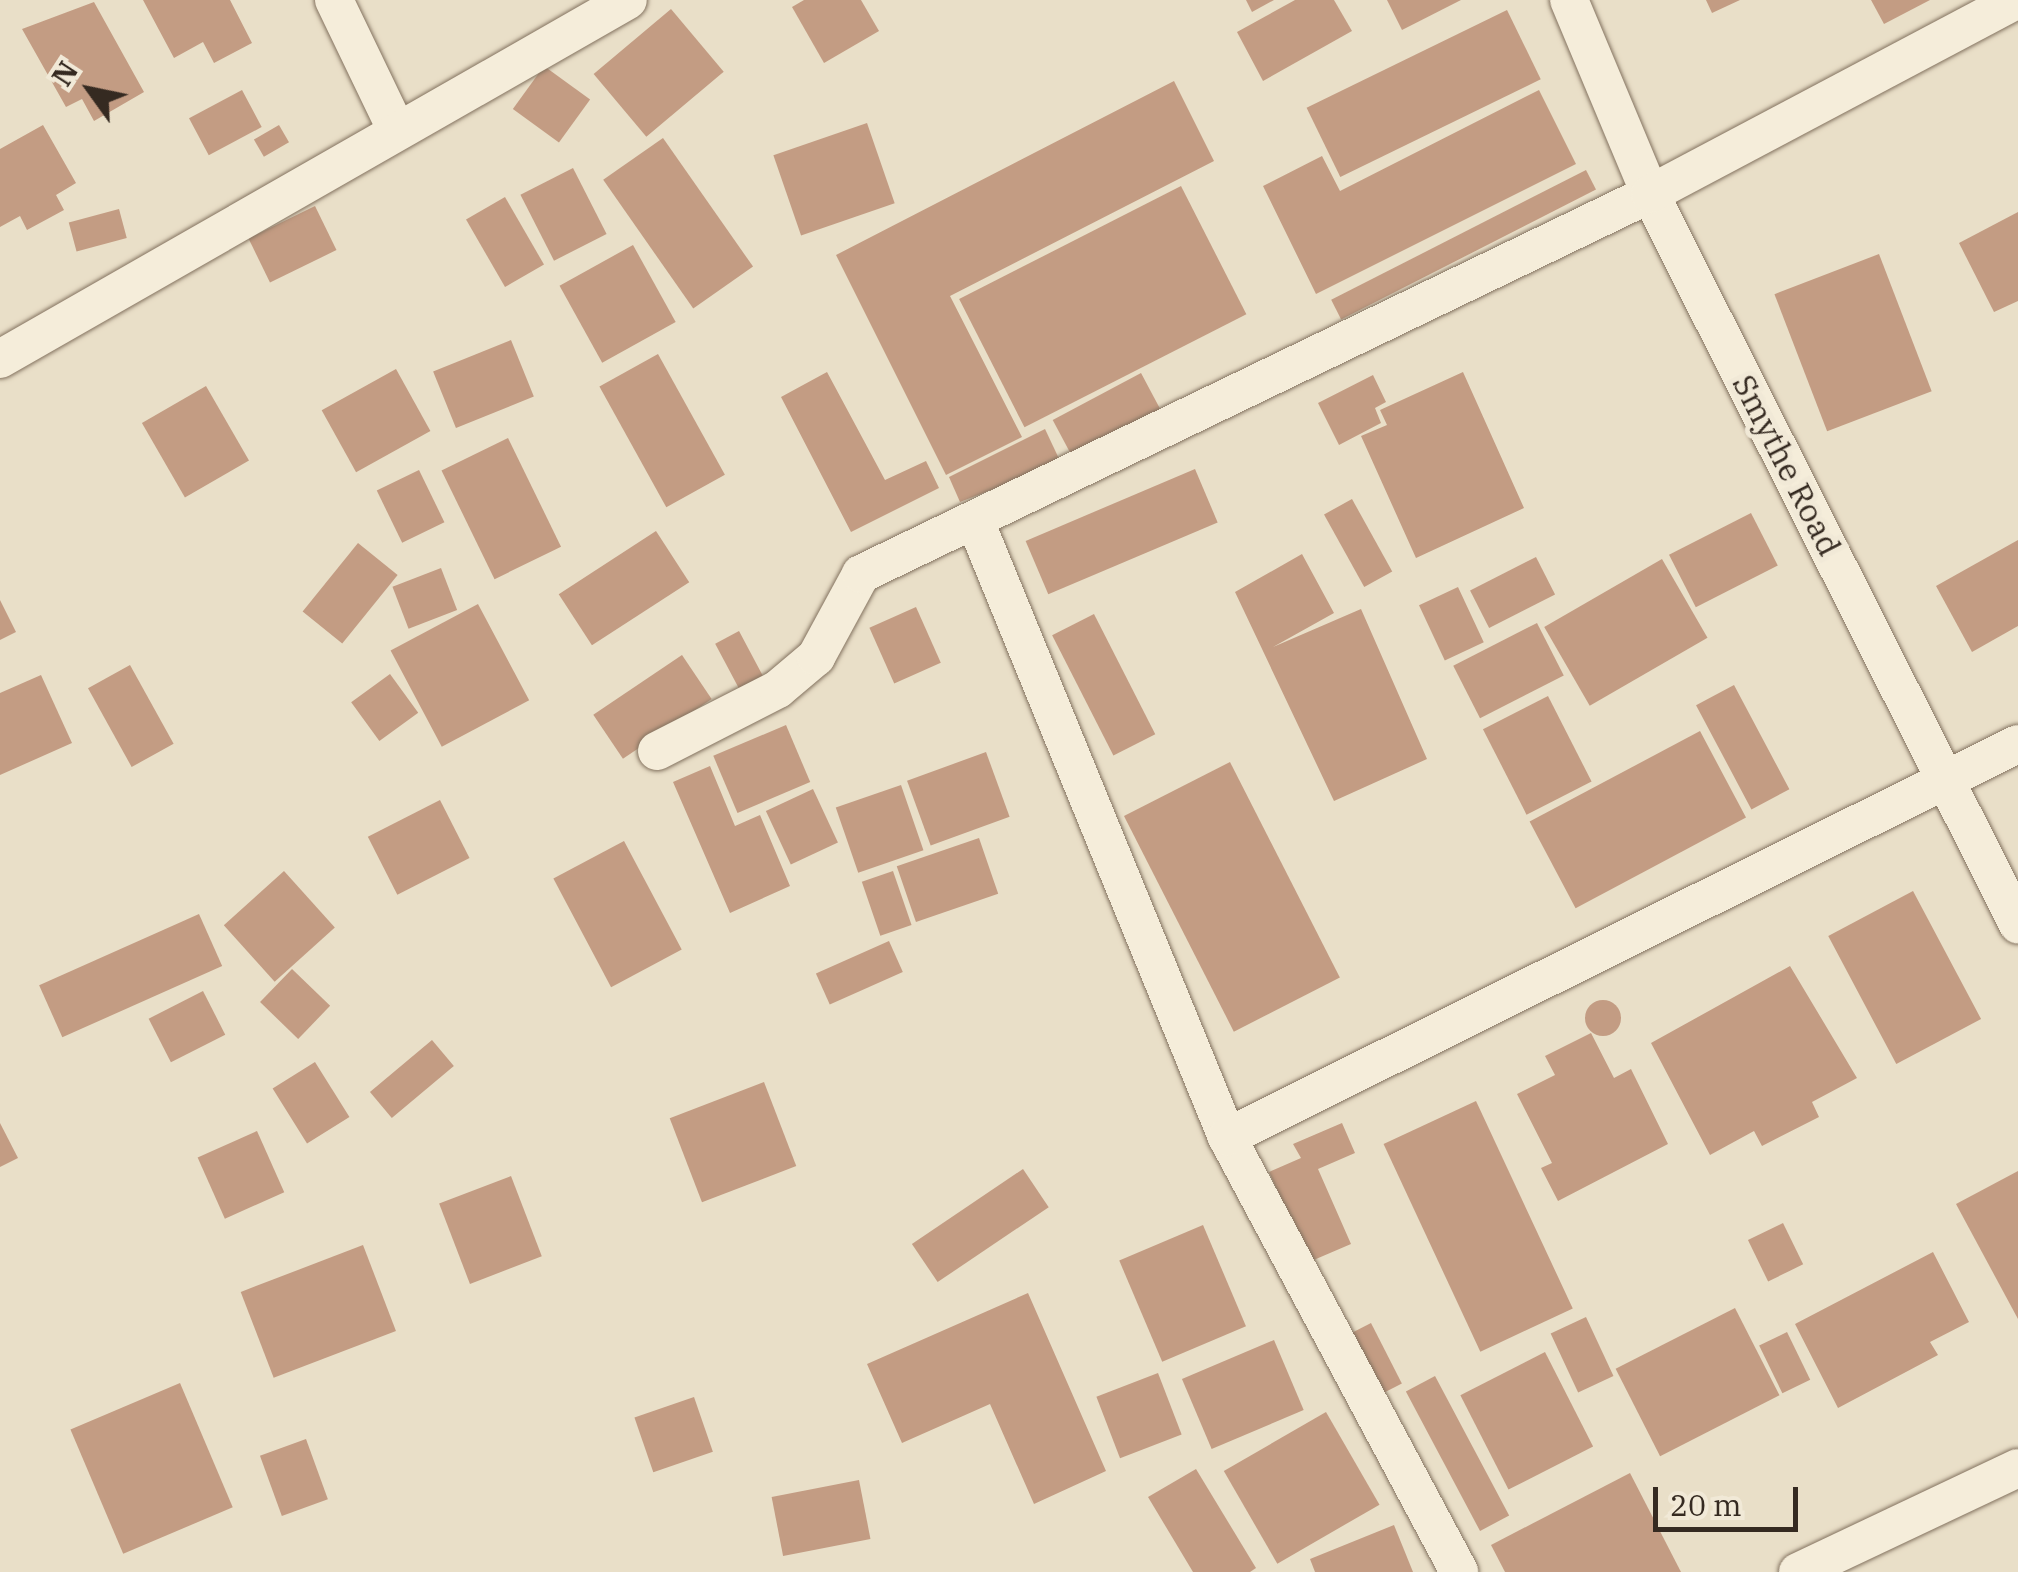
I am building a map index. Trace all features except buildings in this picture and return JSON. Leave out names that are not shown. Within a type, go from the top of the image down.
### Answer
[{"type":"street","points":[[334,0],[397,130]]},
{"type":"street","points":[[0,359],[628,0]]},
{"type":"street","name":"Smythe Road","points":[[1569,0],[1650,194],[2018,924]]},
{"type":"street","points":[[657,752],[778,689],[816,657],[861,574],[1650,194],[2016,0]]},
{"type":"street","points":[[975,521],[1227,1137],[1459,1572]]},
{"type":"street","points":[[1227,1137],[2018,744]]},
{"type":"street","points":[[1798,1572],[2018,1468]]}]
